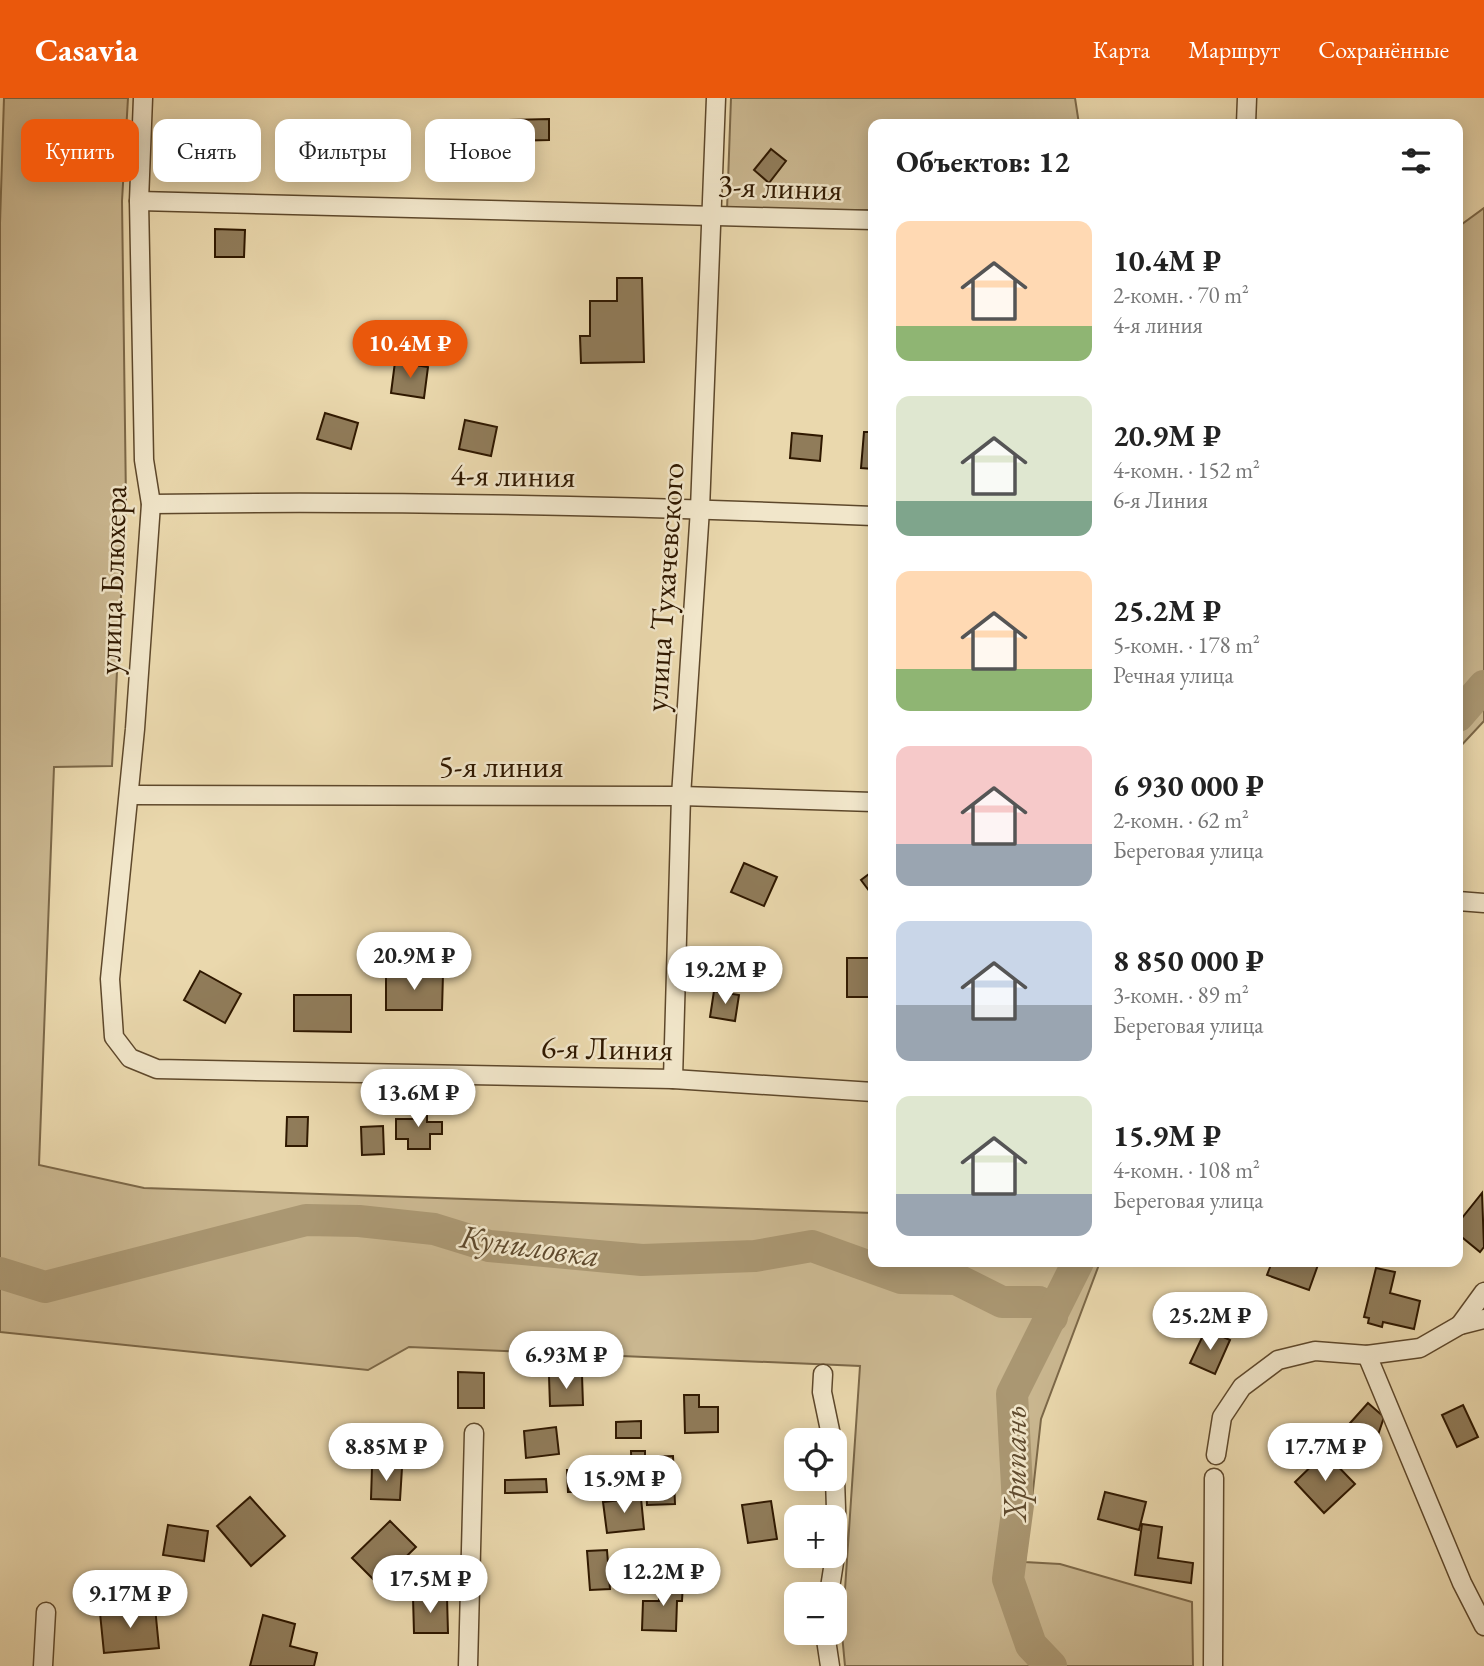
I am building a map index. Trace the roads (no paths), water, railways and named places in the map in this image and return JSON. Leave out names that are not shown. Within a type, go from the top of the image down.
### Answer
[{"type":"street","name":"улица Блюхера","points":[[130,1058],[114,1037],[110,979],[129,795],[151,504],[144,460],[139,201],[144,98]]},
{"type":"street","name":"улица Тухачевского","points":[[673,1079],[681,796],[700,509],[716,98]]},
{"type":"street","points":[[1246,119],[1247,98]]},
{"type":"street","name":"3-я линия","points":[[139,201],[868,220]]},
{"type":"street","name":"4-я линия","points":[[151,504],[321,501],[700,509],[868,516]]},
{"type":"street","name":"5-я линия","points":[[129,795],[681,796],[868,802]]},
{"type":"street","points":[[1463,901],[1484,903]]},
{"type":"street","name":"6-я Линия","points":[[130,1058],[157,1069],[673,1079],[868,1092]]},
{"type":"street","points":[[1460,1325],[1484,1292]]},
{"type":"street","points":[[1216,1455],[1222,1416],[1242,1387],[1278,1360],[1315,1351],[1367,1355],[1420,1348],[1460,1325],[1484,1319]]},
{"type":"street","points":[[1367,1355],[1462,1583],[1484,1626]]},
{"type":"street","points":[[822,1374],[822,1392],[830,1428]]},
{"type":"street","points":[[468,1666],[474,1433]]},
{"type":"street","points":[[1213,1666],[1214,1478]]},
{"type":"street","points":[[43,1666],[46,1612]]},
{"type":"street","points":[[827,1645],[830,1666]]},
{"type":"waterway","name":"Хрипань","points":[[1463,710],[1484,686]]},
{"type":"waterway","name":"Куниловка","points":[[0,1273],[45,1287],[306,1220],[359,1221],[434,1229],[489,1246],[642,1260],[755,1256],[812,1246],[868,1266]]},
{"type":"waterway","name":"Куниловка","points":[[870,1267],[901,1278],[956,1279],[1002,1302],[1039,1302],[1052,1317]]},
{"type":"waterway","name":"Хрипань","points":[[1051,1666],[1031,1645],[1008,1579],[1018,1505],[1012,1394],[1076,1267]]}]
